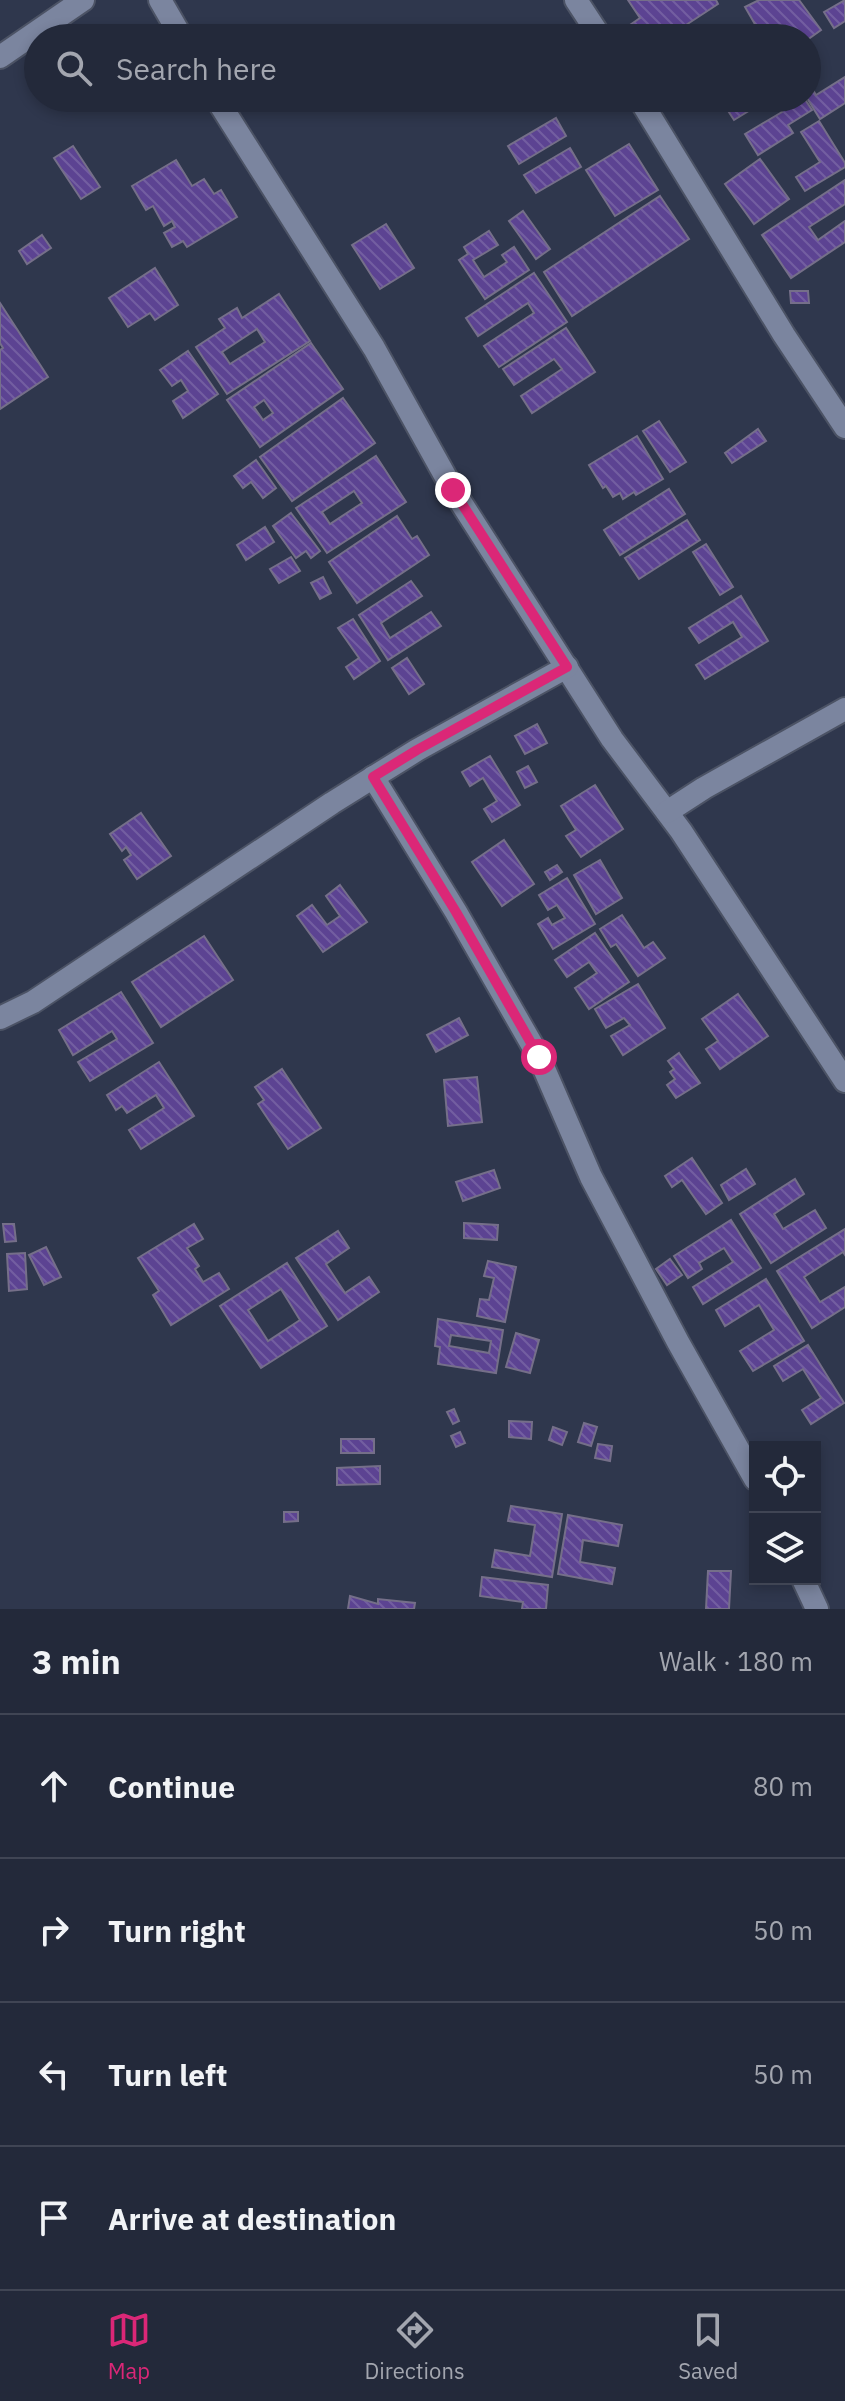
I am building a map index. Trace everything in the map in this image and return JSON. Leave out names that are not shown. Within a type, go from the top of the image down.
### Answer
[{"type":"street","points":[[48,24],[83,0]]},
{"type":"street","points":[[160,0],[174,24]]},
{"type":"street","points":[[576,0],[592,24]]},
{"type":"street","points":[[0,57],[24,41]]},
{"type":"street","points":[[225,112],[374,348],[453,490],[612,739],[667,812],[845,1081]]},
{"type":"street","points":[[648,112],[784,335],[845,427]]},
{"type":"street","points":[[0,1018],[33,1002],[373,777],[567,667]]},
{"type":"street","points":[[667,812],[845,709]]},
{"type":"street","points":[[373,777],[456,912],[539,1057],[591,1177],[749,1468]]},
{"type":"street","points":[[806,1585],[817,1609]]},
{"type":"building","points":[[628,0],[716,0],[718,4],[687,24],[631,24],[640,18]]},
{"type":"building","points":[[759,0],[799,0],[817,24],[755,24],[745,7]]},
{"type":"building","points":[[845,0],[845,21],[834,28],[824,12]]},
{"type":"building","points":[[845,77],[845,103],[820,119],[816,112],[821,112],[821,92]]},
{"type":"building","points":[[729,112],[747,112],[734,120]]},
{"type":"building","points":[[782,112],[809,112],[788,125],[793,133],[758,155],[745,134]]},
{"type":"building","points":[[556,118],[566,136],[519,164],[508,146]]},
{"type":"building","points":[[819,121],[845,167],[805,191],[796,177],[820,162],[801,132]]},
{"type":"building","points":[[629,144],[658,190],[615,216],[586,170]]},
{"type":"building","points":[[73,146],[100,187],[81,199],[54,158]]},
{"type":"building","points":[[570,148],[581,167],[536,193],[524,175]]},
{"type":"building","points":[[760,159],[789,199],[754,224],[725,184]]},
{"type":"building","points":[[176,160],[192,186],[204,179],[214,194],[221,190],[237,217],[187,247],[183,241],[172,247],[164,233],[175,227],[172,221],[164,226],[153,206],[146,210],[132,186]]},
{"type":"building","points":[[845,180],[845,204],[809,227],[818,240],[845,221],[845,242],[791,278],[762,235]]},
{"type":"building","points":[[660,196],[689,239],[572,316],[544,272]]},
{"type":"building","points":[[523,211],[550,249],[536,259],[509,221]]},
{"type":"building","points":[[386,224],[414,268],[380,289],[352,245]]},
{"type":"building","points":[[489,231],[498,245],[473,260],[484,277],[507,262],[502,255],[514,247],[529,270],[485,299],[459,260],[468,254],[464,247]]},
{"type":"building","points":[[42,235],[51,248],[27,264],[19,251]]},
{"type":"building","points":[[155,268],[178,305],[155,320],[150,313],[128,327],[109,298]]},
{"type":"building","points":[[534,273],[567,322],[499,367],[484,346],[534,313],[528,303],[478,336],[466,318]]},
{"type":"building","points":[[790,291],[808,291],[809,303],[791,303]]},
{"type":"building","points":[[279,294],[310,341],[227,394],[196,347],[225,328],[219,319],[237,308],[242,318]],"holes":[[[257,329],[265,342],[230,364],[222,352]]]},
{"type":"building","points":[[0,303],[48,377],[0,409],[0,350],[3,348],[0,343]]},
{"type":"building","points":[[566,328],[595,372],[532,413],[521,396],[562,369],[554,359],[514,385],[503,369]]},
{"type":"building","points":[[311,343],[343,389],[260,447],[227,400]],"holes":[[[264,400],[273,413],[263,420],[254,407]]]},
{"type":"building","points":[[188,351],[218,394],[183,418],[173,401],[188,391],[181,380],[172,386],[160,370]]},
{"type":"building","points":[[343,398],[375,443],[292,501],[260,457]]},
{"type":"building","points":[[659,421],[686,462],[670,472],[643,431]]},
{"type":"building","points":[[758,429],[766,441],[732,463],[725,453]]},
{"type":"building","points":[[637,436],[663,479],[636,495],[634,492],[623,499],[620,493],[613,497],[606,486],[603,488],[589,465]]},
{"type":"building","points":[[376,456],[406,502],[327,553],[296,508]],"holes":[[[354,491],[362,503],[330,524],[322,512]]]},
{"type":"building","points":[[256,460],[276,488],[263,498],[251,482],[243,488],[234,476]]},
{"type":"building","points":[[669,489],[685,514],[620,555],[604,530]]},
{"type":"building","points":[[291,513],[320,551],[311,558],[306,551],[296,558],[273,526]]},
{"type":"building","points":[[397,516],[412,539],[417,536],[429,555],[357,603],[329,562]]},
{"type":"building","points":[[687,520],[700,540],[639,579],[625,558]]},
{"type":"building","points":[[265,527],[274,542],[246,560],[237,545]]},
{"type":"building","points":[[706,544],[733,587],[720,595],[693,552]]},
{"type":"building","points":[[291,557],[300,571],[279,583],[270,569]]},
{"type":"building","points":[[323,577],[331,593],[320,599],[311,583]]},
{"type":"building","points":[[411,581],[422,596],[381,623],[390,638],[431,612],[441,626],[388,660],[359,615]]},
{"type":"building","points":[[741,596],[768,641],[705,679],[696,665],[742,637],[733,622],[699,643],[689,628]]},
{"type":"building","points":[[353,619],[380,661],[354,679],[346,667],[359,658],[338,628]]},
{"type":"building","points":[[407,658],[424,684],[409,694],[392,668]]},
{"type":"building","points":[[537,724],[547,743],[525,754],[515,736]]},
{"type":"building","points":[[490,756],[520,805],[492,822],[484,809],[497,801],[483,778],[470,786],[462,772]]},
{"type":"building","points":[[528,766],[537,782],[525,788],[517,772]]},
{"type":"building","points":[[595,785],[623,829],[581,857],[566,836],[576,830],[561,806]]},
{"type":"building","points":[[141,813],[171,856],[137,879],[124,860],[131,855],[126,847],[122,851],[110,834]]},
{"type":"building","points":[[504,840],[534,884],[502,906],[472,862]]},
{"type":"building","points":[[600,860],[622,898],[596,914],[574,875]]},
{"type":"building","points":[[557,865],[562,872],[550,880],[545,872]]},
{"type":"building","points":[[567,878],[595,924],[553,949],[538,924],[548,918],[552,925],[565,918],[557,905],[548,910],[539,895]]},
{"type":"building","points":[[340,885],[367,922],[323,952],[297,916],[312,905],[327,925],[340,916],[326,896]]},
{"type":"building","points":[[622,915],[644,948],[653,942],[665,958],[638,976],[616,944],[611,947],[600,929]]},
{"type":"building","points":[[595,933],[629,982],[589,1009],[575,988],[597,973],[589,962],[567,977],[555,960]]},
{"type":"building","points":[[204,936],[233,980],[161,1027],[132,982]]},
{"type":"building","points":[[638,984],[665,1028],[623,1055],[611,1036],[630,1025],[624,1018],[606,1028],[595,1009]]},
{"type":"building","points":[[121,992],[153,1043],[90,1081],[78,1062],[117,1039],[112,1031],[73,1055],[59,1030]]},
{"type":"building","points":[[738,994],[768,1036],[720,1069],[706,1049],[718,1041],[702,1019]]},
{"type":"building","points":[[459,1018],[468,1035],[436,1052],[427,1035]]},
{"type":"building","points":[[679,1053],[700,1083],[676,1098],[667,1085],[675,1079],[670,1072],[674,1069],[668,1061]]},
{"type":"building","points":[[159,1062],[194,1116],[141,1149],[129,1130],[164,1108],[156,1095],[127,1113],[122,1106],[116,1110],[107,1095]]},
{"type":"building","points":[[282,1069],[321,1128],[288,1149],[258,1104],[264,1100],[255,1087]]},
{"type":"building","points":[[477,1077],[482,1122],[448,1126],[444,1080]]},
{"type":"building","points":[[692,1158],[722,1203],[706,1214],[682,1180],[672,1187],[665,1176]]},
{"type":"building","points":[[746,1169],[755,1184],[729,1200],[721,1185]]},
{"type":"building","points":[[494,1170],[500,1188],[463,1201],[456,1182]]},
{"type":"building","points":[[795,1179],[804,1194],[774,1214],[783,1229],[815,1210],[826,1228],[771,1263],[740,1214]]},
{"type":"building","points":[[731,1220],[761,1268],[703,1304],[693,1287],[733,1262],[724,1248],[699,1263],[702,1269],[688,1278],[674,1256]]},
{"type":"building","points":[[464,1223],[498,1225],[497,1240],[464,1238]]},
{"type":"building","points":[[3,1224],[14,1224],[16,1241],[5,1242]]},
{"type":"building","points":[[194,1224],[203,1239],[187,1248],[199,1266],[195,1269],[203,1282],[219,1273],[229,1289],[171,1325],[153,1295],[159,1291],[138,1258]]},
{"type":"building","points":[[845,1229],[845,1255],[843,1252],[804,1277],[820,1302],[845,1287],[845,1307],[812,1328],[777,1271]]},
{"type":"building","points":[[338,1231],[349,1248],[326,1264],[345,1293],[369,1277],[379,1292],[338,1320],[296,1258]]},
{"type":"building","points":[[46,1247],[61,1277],[44,1285],[29,1255]]},
{"type":"building","points":[[25,1253],[27,1289],[9,1291],[7,1254]]},
{"type":"building","points":[[670,1259],[682,1275],[667,1285],[656,1269]]},
{"type":"building","points":[[488,1261],[516,1267],[505,1322],[477,1316],[480,1299],[489,1300],[494,1278],[484,1276]]},
{"type":"building","points":[[287,1263],[327,1326],[261,1368],[220,1306]],"holes":[[[281,1289],[300,1320],[268,1341],[248,1310]]]},
{"type":"building","points":[[766,1279],[804,1341],[753,1371],[740,1351],[774,1330],[759,1305],[725,1326],[716,1310]]},
{"type":"building","points":[[438,1319],[503,1330],[496,1373],[438,1364],[440,1347],[435,1346]],"holes":[[[451,1335],[491,1341],[489,1353],[449,1346]]]},
{"type":"building","points":[[516,1333],[539,1340],[530,1373],[506,1367]]},
{"type":"building","points":[[808,1345],[844,1403],[811,1424],[802,1410],[821,1398],[803,1369],[783,1381],[774,1366]]},
{"type":"building","points":[[454,1409],[459,1421],[453,1424],[447,1412]]},
{"type":"building","points":[[509,1421],[532,1422],[531,1439],[509,1437]]},
{"type":"building","points":[[584,1423],[597,1427],[591,1446],[578,1442]]},
{"type":"building","points":[[553,1427],[567,1432],[562,1445],[549,1440]]},
{"type":"building","points":[[460,1432],[465,1443],[456,1447],[451,1436]]},
{"type":"building","points":[[341,1439],[374,1439],[374,1453],[341,1453]]},
{"type":"building","points":[[598,1444],[612,1446],[610,1461],[595,1458]]},
{"type":"building","points":[[380,1466],[380,1484],[337,1485],[337,1468]]},
{"type":"building","points":[[511,1506],[562,1514],[552,1577],[492,1567],[495,1550],[530,1556],[535,1525],[508,1521]]},
{"type":"building","points":[[284,1512],[298,1512],[298,1521],[284,1522]]},
{"type":"building","points":[[568,1515],[622,1525],[618,1546],[583,1540],[580,1562],[615,1568],[612,1584],[558,1574]]},
{"type":"building","points":[[708,1571],[731,1571],[729,1609],[706,1609]]},
{"type":"building","points":[[482,1577],[548,1585],[546,1609],[522,1609],[523,1602],[480,1596]]},
{"type":"building","points":[[350,1596],[378,1604],[378,1599],[415,1603],[414,1609],[348,1609]]},
{"type":"route","points":[[453,490],[567,667],[373,777],[456,912],[539,1057]]}]
